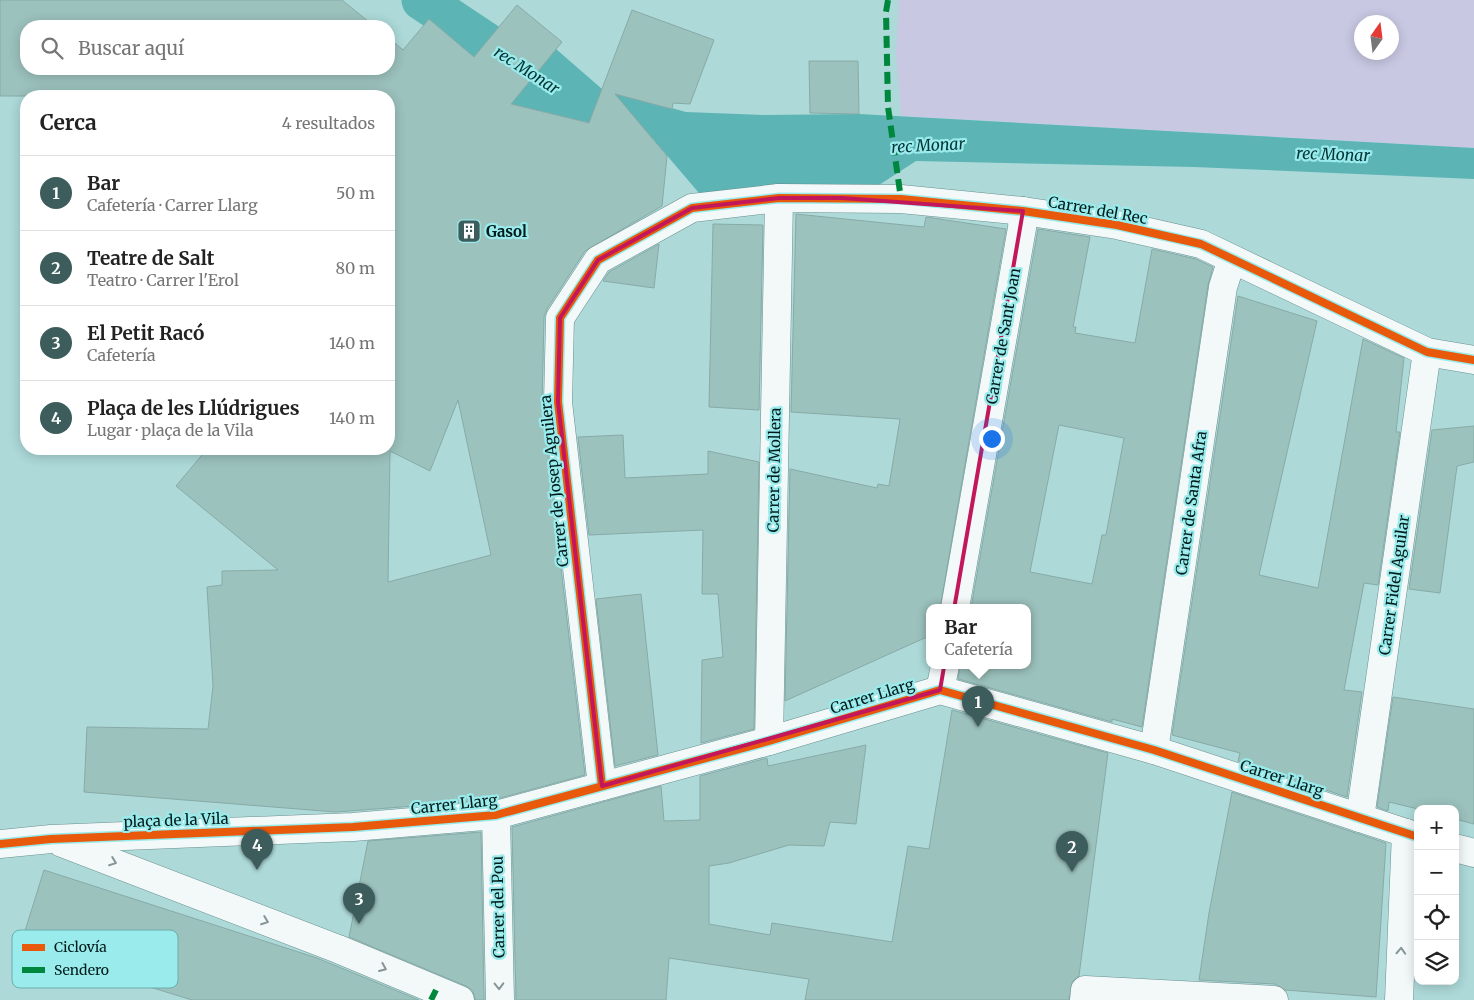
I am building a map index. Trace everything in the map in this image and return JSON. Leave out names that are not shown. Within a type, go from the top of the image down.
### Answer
[{"type":"street","name":"Carrer del Rec","points":[[692,208],[779,198],[901,199],[1023,211],[1117,225],[1201,244],[1427,352],[1474,360]]},
{"type":"street","name":"Carrer de Mollera","points":[[769,741],[779,198]]},
{"type":"street","name":"Carrer de Josep Aguilera","points":[[602,786],[558,402],[560,318],[598,260],[692,208]]},
{"type":"street","name":"Carrer de Sant Joan","points":[[956,604],[1022,228],[1023,211]]},
{"type":"street","name":"Carrer de Santa Afra","points":[[1154,750],[1223,287],[1232,258]]},
{"type":"street","name":"Carrer Fidel Aguilar","points":[[1360,818],[1427,352]]},
{"type":"street","name":"Carrer Llarg","points":[[353,827],[496,815],[769,741],[942,678],[1412,835]]},
{"type":"street","name":"Carrer del Pou","points":[[496,815],[500,1000]]},
{"type":"street","name":"plaça de la Vila","points":[[0,844],[51,838],[353,827]]},
{"type":"street","points":[[1399,1000],[1412,835]]},
{"type":"street","name":"plaça de la Vila","points":[[51,838],[338,949],[460,1000]]},
{"type":"street","points":[[1459,849],[1474,854]]},
{"type":"street","points":[[1085,995],[1274,1000]]},
{"type":"highlighted area","points":[[779,198],[842,198],[1023,211],[940,690],[602,786],[558,402],[560,318],[598,260],[692,208]]},
{"type":"shaded area","points":[[899,0],[1474,0],[1474,148],[901,116],[896,54]]},
{"type":"water","points":[[556,49],[602,89],[686,112],[764,115],[859,114],[1474,148],[1474,179],[1194,167],[916,161],[879,185],[699,193],[652,138],[511,104]]},
{"type":"building","points":[[0,0],[342,0],[367,20],[20,20],[20,75],[395,75],[395,43],[403,50],[429,19],[474,57],[517,5],[562,42],[511,104],[589,123],[632,10],[714,40],[690,104],[673,103],[672,109],[615,94],[667,156],[662,206],[585,251],[547,309],[544,317],[542,404],[585,775],[493,800],[336,812],[84,792],[87,727],[208,729],[213,686],[207,587],[222,585],[222,571],[278,570],[176,486],[202,455],[390,455],[388,582],[491,555],[458,400],[430,471],[395,454],[395,90],[20,90],[20,96],[0,96]]},
{"type":"building","points":[[809,61],[858,61],[859,114],[810,113]]},
{"type":"building","points":[[796,214],[924,227],[926,217],[1006,229],[941,604],[926,604],[926,637],[785,701],[790,469],[877,488],[878,484],[889,486],[900,419],[791,412]]},
{"type":"building","points":[[713,224],[763,225],[759,410],[709,407]]},
{"type":"building","points":[[1038,229],[1090,237],[1073,327],[1076,327],[1075,333],[1135,343],[1152,249],[1196,259],[1213,267],[1208,285],[1142,727],[1112,719],[1112,722],[958,679],[960,669],[1031,669],[1031,604],[972,604]],"holes":[[[1059,425],[1124,438],[1106,535],[1102,535],[1092,584],[1030,572]]]},
{"type":"building","points":[[659,244],[654,288],[603,281],[609,272]]},
{"type":"building","points":[[1238,296],[1317,321],[1259,575],[1318,588],[1363,339],[1404,358],[1396,432],[1400,432],[1378,585],[1364,583],[1344,690],[1362,692],[1347,797],[1238,761],[1240,753],[1172,735]]},
{"type":"building","points":[[1474,426],[1474,462],[1457,466],[1440,593],[1409,589],[1432,430]]},
{"type":"building","points":[[623,435],[625,478],[708,474],[708,451],[759,462],[754,729],[701,743],[702,660],[723,657],[718,594],[702,594],[703,530],[589,535],[578,437]]},
{"type":"building","points":[[641,594],[658,755],[615,766],[596,599]]},
{"type":"building","points":[[1393,697],[1474,709],[1474,824],[1459,820],[1459,805],[1414,805],[1414,808],[1389,802],[1388,811],[1377,807]]},
{"type":"building","points":[[952,710],[1108,753],[1079,976],[1072,982],[1069,1000],[805,1000],[809,979],[669,958],[666,1000],[516,1000],[512,827],[661,786],[664,821],[700,820],[700,776],[767,758],[768,766],[866,745],[856,824],[830,822],[824,846],[789,845],[729,863],[709,866],[709,924],[770,935],[772,923],[892,942],[908,846],[929,849]]},
{"type":"building","points":[[1232,792],[1386,843],[1376,997],[1285,990],[1275,984],[1199,980],[1209,913]]},
{"type":"building","points":[[481,832],[484,1000],[475,1000],[473,991],[466,986],[349,937],[368,841]]},
{"type":"building","points":[[44,870],[317,958],[419,1000],[192,1000],[153,988],[178,988],[178,930],[25,930]]},
{"type":"waterway","name":"rec Monar","points":[[422,0],[533,74]]},
{"type":"marked path","points":[[888,0],[886,12],[888,107],[901,199]]},
{"type":"marked path","points":[[431,1000],[436,990]]},
{"type":"cycle path","points":[[602,786],[558,402],[560,318],[598,260],[692,208],[779,198],[901,199],[1023,211],[1117,225],[1201,244],[1427,352],[1474,360]]},
{"type":"cycle path","points":[[0,844],[51,839],[353,827],[496,815],[769,741],[940,690],[1154,750],[1414,836]]},
{"type":"place","name":"Gasol","points":[[469,231]]},
{"type":"place","name":"Bar","points":[[978,727]]},
{"type":"place","name":"Plaça de les Llúdrigues","points":[[257,870]]},
{"type":"place","name":"Teatre de Salt","points":[[1072,872]]},
{"type":"place","name":"El Petit Racó","points":[[359,924]]}]
